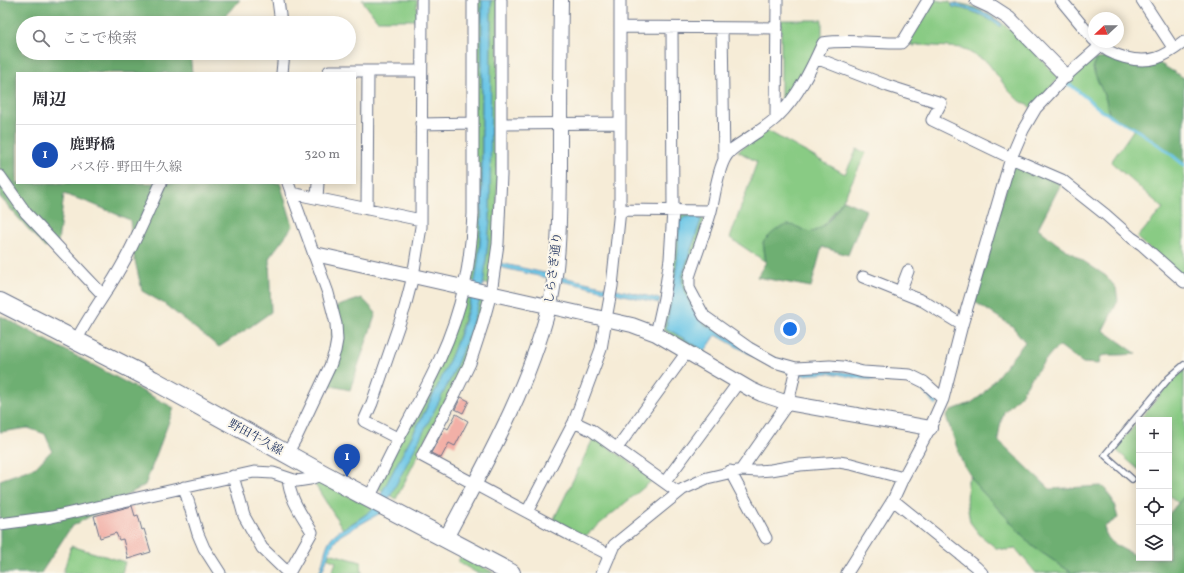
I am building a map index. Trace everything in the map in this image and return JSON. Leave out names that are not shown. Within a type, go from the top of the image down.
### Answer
[{"type":"main road","name":"野田牛久線","points":[[0,302],[153,380],[323,474],[511,573]]},
{"type":"street","points":[[278,0],[280,16]]},
{"type":"street","points":[[399,440],[364,421],[405,307],[414,276],[421,227],[422,0]]},
{"type":"street","points":[[377,502],[399,440],[437,366],[465,288],[473,214],[473,0]]},
{"type":"street","points":[[501,0],[501,175],[498,244],[482,326],[470,363],[422,456],[610,555]]},
{"type":"street","name":"しらさぎ通り","points":[[446,538],[475,484],[518,396],[539,341],[554,284],[558,232],[561,0]]},
{"type":"street","points":[[527,512],[574,422],[601,349],[612,286],[620,210],[620,0]]},
{"type":"street","points":[[776,118],[777,0]]},
{"type":"street","points":[[928,0],[901,43],[846,41],[823,43],[800,87],[776,118],[751,137],[730,150],[724,159],[720,172],[711,211],[689,277],[689,288],[704,316],[749,348],[774,362],[796,368],[830,366],[843,367],[862,372],[910,375],[924,382],[943,399]]},
{"type":"street","points":[[977,0],[992,7],[1009,18],[1066,76]]},
{"type":"street","points":[[1061,0],[1088,33]]},
{"type":"street","points":[[1142,0],[1174,49]]},
{"type":"street","points":[[620,28],[777,28]]},
{"type":"street","points":[[656,334],[664,298],[670,258],[673,210],[672,28]]},
{"type":"street","points":[[722,28],[724,159]]},
{"type":"street","points":[[1105,48],[1118,55],[1140,60],[1157,58],[1184,42]]},
{"type":"street","points":[[847,573],[893,500],[930,428],[943,399],[962,326],[1011,158],[1023,130],[1036,108],[1091,48]]},
{"type":"street","points":[[816,58],[888,86],[941,103],[932,120],[1011,158],[1062,180],[1141,244],[1184,282]]},
{"type":"street","points":[[282,72],[283,60]]},
{"type":"street","points":[[367,209],[368,71]]},
{"type":"street","points":[[329,72],[421,71]]},
{"type":"street","points":[[421,124],[473,123]]},
{"type":"street","points":[[501,124],[620,124]]},
{"type":"street","points":[[0,176],[26,213],[103,295]]},
{"type":"street","points":[[76,341],[86,322],[118,273],[161,184]]},
{"type":"street","points":[[317,198],[318,184]]},
{"type":"street","points":[[290,188],[317,198],[421,220]]},
{"type":"street","points":[[287,454],[330,366],[336,351],[337,340],[333,310],[315,254],[290,188]]},
{"type":"street","points":[[620,210],[711,211]]},
{"type":"street","points":[[315,254],[632,325],[656,334],[738,383],[761,394],[788,403],[930,428]]},
{"type":"street","points":[[900,292],[908,272]]},
{"type":"street","points":[[863,277],[923,301],[962,326]]},
{"type":"street","points":[[617,448],[687,352]]},
{"type":"street","points":[[735,471],[788,403],[796,368]]},
{"type":"street","points":[[665,482],[738,383]]},
{"type":"street","points":[[574,422],[591,430],[678,492]]},
{"type":"street","points":[[602,573],[614,545],[678,492],[707,478],[735,471],[764,471],[800,465],[839,462],[903,478]]},
{"type":"street","points":[[735,471],[766,538]]},
{"type":"street","points":[[0,524],[52,517],[254,472],[273,473],[297,481],[302,481],[323,474]]},
{"type":"street","points":[[233,476],[244,516],[262,548],[289,573],[312,532],[290,495],[288,478]]},
{"type":"street","points":[[184,487],[198,534],[204,548],[220,573]]},
{"type":"street","points":[[893,500],[982,573]]},
{"type":"lane","points":[[1132,479],[1105,455],[1169,378],[1184,365]]},
{"type":"green space","points":[[0,0],[240,0],[225,16],[16,16],[16,60],[191,60],[192,72],[16,72],[16,184],[280,184],[293,226],[269,258],[271,312],[219,347],[163,303],[142,291],[133,252],[130,220],[64,194],[58,242],[45,248],[0,197]]},
{"type":"green space","points":[[362,0],[417,0],[417,20],[377,20]]},
{"type":"green space","points":[[477,0],[482,0],[481,219],[479,253],[475,282],[469,280]]},
{"type":"green space","points":[[491,0],[498,0],[497,200],[489,285],[483,283],[490,220]]},
{"type":"green space","points":[[933,0],[950,2],[953,7],[966,9],[990,19],[1000,26],[1002,24],[985,14],[954,3],[984,11],[1011,30],[1057,76],[1058,79],[1032,108],[1017,99],[1009,91],[987,62],[962,48],[921,45],[913,46],[908,42]]},
{"type":"green space","points":[[781,20],[822,20],[822,38],[809,65],[786,101],[783,101],[781,98]]},
{"type":"green space","points":[[1104,58],[1159,63],[1184,78],[1184,164],[1136,128],[1109,114],[1106,100],[1093,68],[1096,59]]},
{"type":"green space","points":[[1096,59],[1093,68],[1106,100],[1109,114],[1100,109],[1072,85],[1065,83],[1085,64]]},
{"type":"green space","points":[[1134,129],[1166,150],[1184,166],[1184,272],[1180,276],[1137,238],[1163,208],[1111,162]]},
{"type":"green space","points":[[766,130],[845,174],[857,149],[866,153],[843,200],[825,224],[816,232],[809,232],[789,225],[763,242],[766,262],[730,238],[757,162],[738,151]]},
{"type":"green space","points":[[1016,165],[1061,184],[1038,228],[1056,243],[1106,276],[1116,288],[1118,301],[1103,330],[1137,354],[1101,356],[1099,364],[1083,363],[1060,346],[1052,352],[1032,377],[1020,396],[1004,412],[998,440],[1050,489],[1101,486],[1107,490],[1114,504],[1118,518],[1104,527],[1106,533],[1111,541],[1119,547],[1134,555],[1136,553],[1136,561],[1172,561],[1172,510],[1184,496],[1184,573],[1072,573],[1032,546],[976,485],[962,462],[946,416],[952,410],[971,403],[982,395],[1025,342],[1012,326],[975,302],[1013,166]]},
{"type":"green space","points":[[843,200],[866,210],[848,255],[822,247],[811,287],[757,277],[766,262],[763,242],[771,234],[777,229],[788,225],[792,225],[810,232],[817,230],[829,221]]},
{"type":"green space","points":[[682,214],[700,214],[704,220],[687,290],[730,338],[711,328],[697,317],[683,288],[682,281],[684,270],[701,220],[678,254],[666,328],[705,351],[704,354],[663,330],[677,219]]},
{"type":"green space","points":[[465,296],[471,297],[456,344],[443,376],[383,491],[378,489]]},
{"type":"green space","points":[[362,298],[376,313],[350,390],[327,385],[335,307]]},
{"type":"green space","points":[[480,299],[485,301],[471,347],[396,499],[390,495],[451,378],[468,336]]},
{"type":"green space","points":[[1,316],[174,408],[145,485],[71,527],[41,573],[0,573],[0,480],[36,467],[52,450],[45,434],[28,428],[0,432]]},
{"type":"green space","points":[[1184,370],[1184,573],[1119,573],[1136,553],[1136,561],[1172,561],[1172,510],[1178,503],[1172,498],[1172,417],[1142,417],[1169,384]]},
{"type":"green space","points":[[1136,424],[1136,467],[1115,449]]},
{"type":"green space","points":[[594,437],[654,479],[584,537],[553,521]]},
{"type":"green space","points":[[970,477],[1032,546],[1072,573],[1036,573],[1016,549],[1007,550],[996,548],[980,535],[970,522],[967,504],[968,480]]},
{"type":"green space","points":[[319,482],[374,508],[343,529],[314,483]]},
{"type":"green space","points":[[71,546],[125,562],[122,573],[63,573]]},
{"type":"green space","points":[[329,553],[361,562],[362,573],[332,573],[336,562],[327,558]]},
{"type":"green space","points":[[461,555],[494,573],[477,573],[458,562]]},
{"type":"water","points":[[482,0],[491,0],[490,220],[484,280],[480,299],[468,336],[451,378],[382,512],[341,535],[334,543],[321,573],[319,573],[327,545],[332,537],[374,508],[428,406],[452,354],[471,299],[478,264],[482,211]]},
{"type":"water","points":[[954,3],[980,11],[1002,24],[1000,27],[978,14],[966,9],[953,7],[952,4]]},
{"type":"water","points":[[685,217],[699,217],[701,220],[684,270],[682,284],[693,310],[705,325],[756,354],[826,370],[912,380],[928,391],[938,402],[936,406],[920,388],[904,382],[862,379],[831,373],[804,375],[790,373],[755,357],[716,335],[705,351],[666,328],[678,254],[679,222]]},
{"type":"water","points":[[500,263],[660,299],[659,303],[499,267]]},
{"type":"building","points":[[461,397],[469,401],[463,413],[455,409]]},
{"type":"building","points":[[456,414],[468,421],[455,446],[449,443],[441,458],[431,453],[445,427],[448,429]]},
{"type":"building","points":[[132,506],[135,516],[138,515],[142,530],[144,529],[151,552],[128,559],[123,539],[119,540],[116,533],[100,538],[94,516]]},
{"type":"waterway","points":[[1064,83],[1072,86],[1102,111],[1134,128],[1166,150],[1184,165]]},
{"type":"place","name":"鹿野橋","points":[[347,477]]}]
